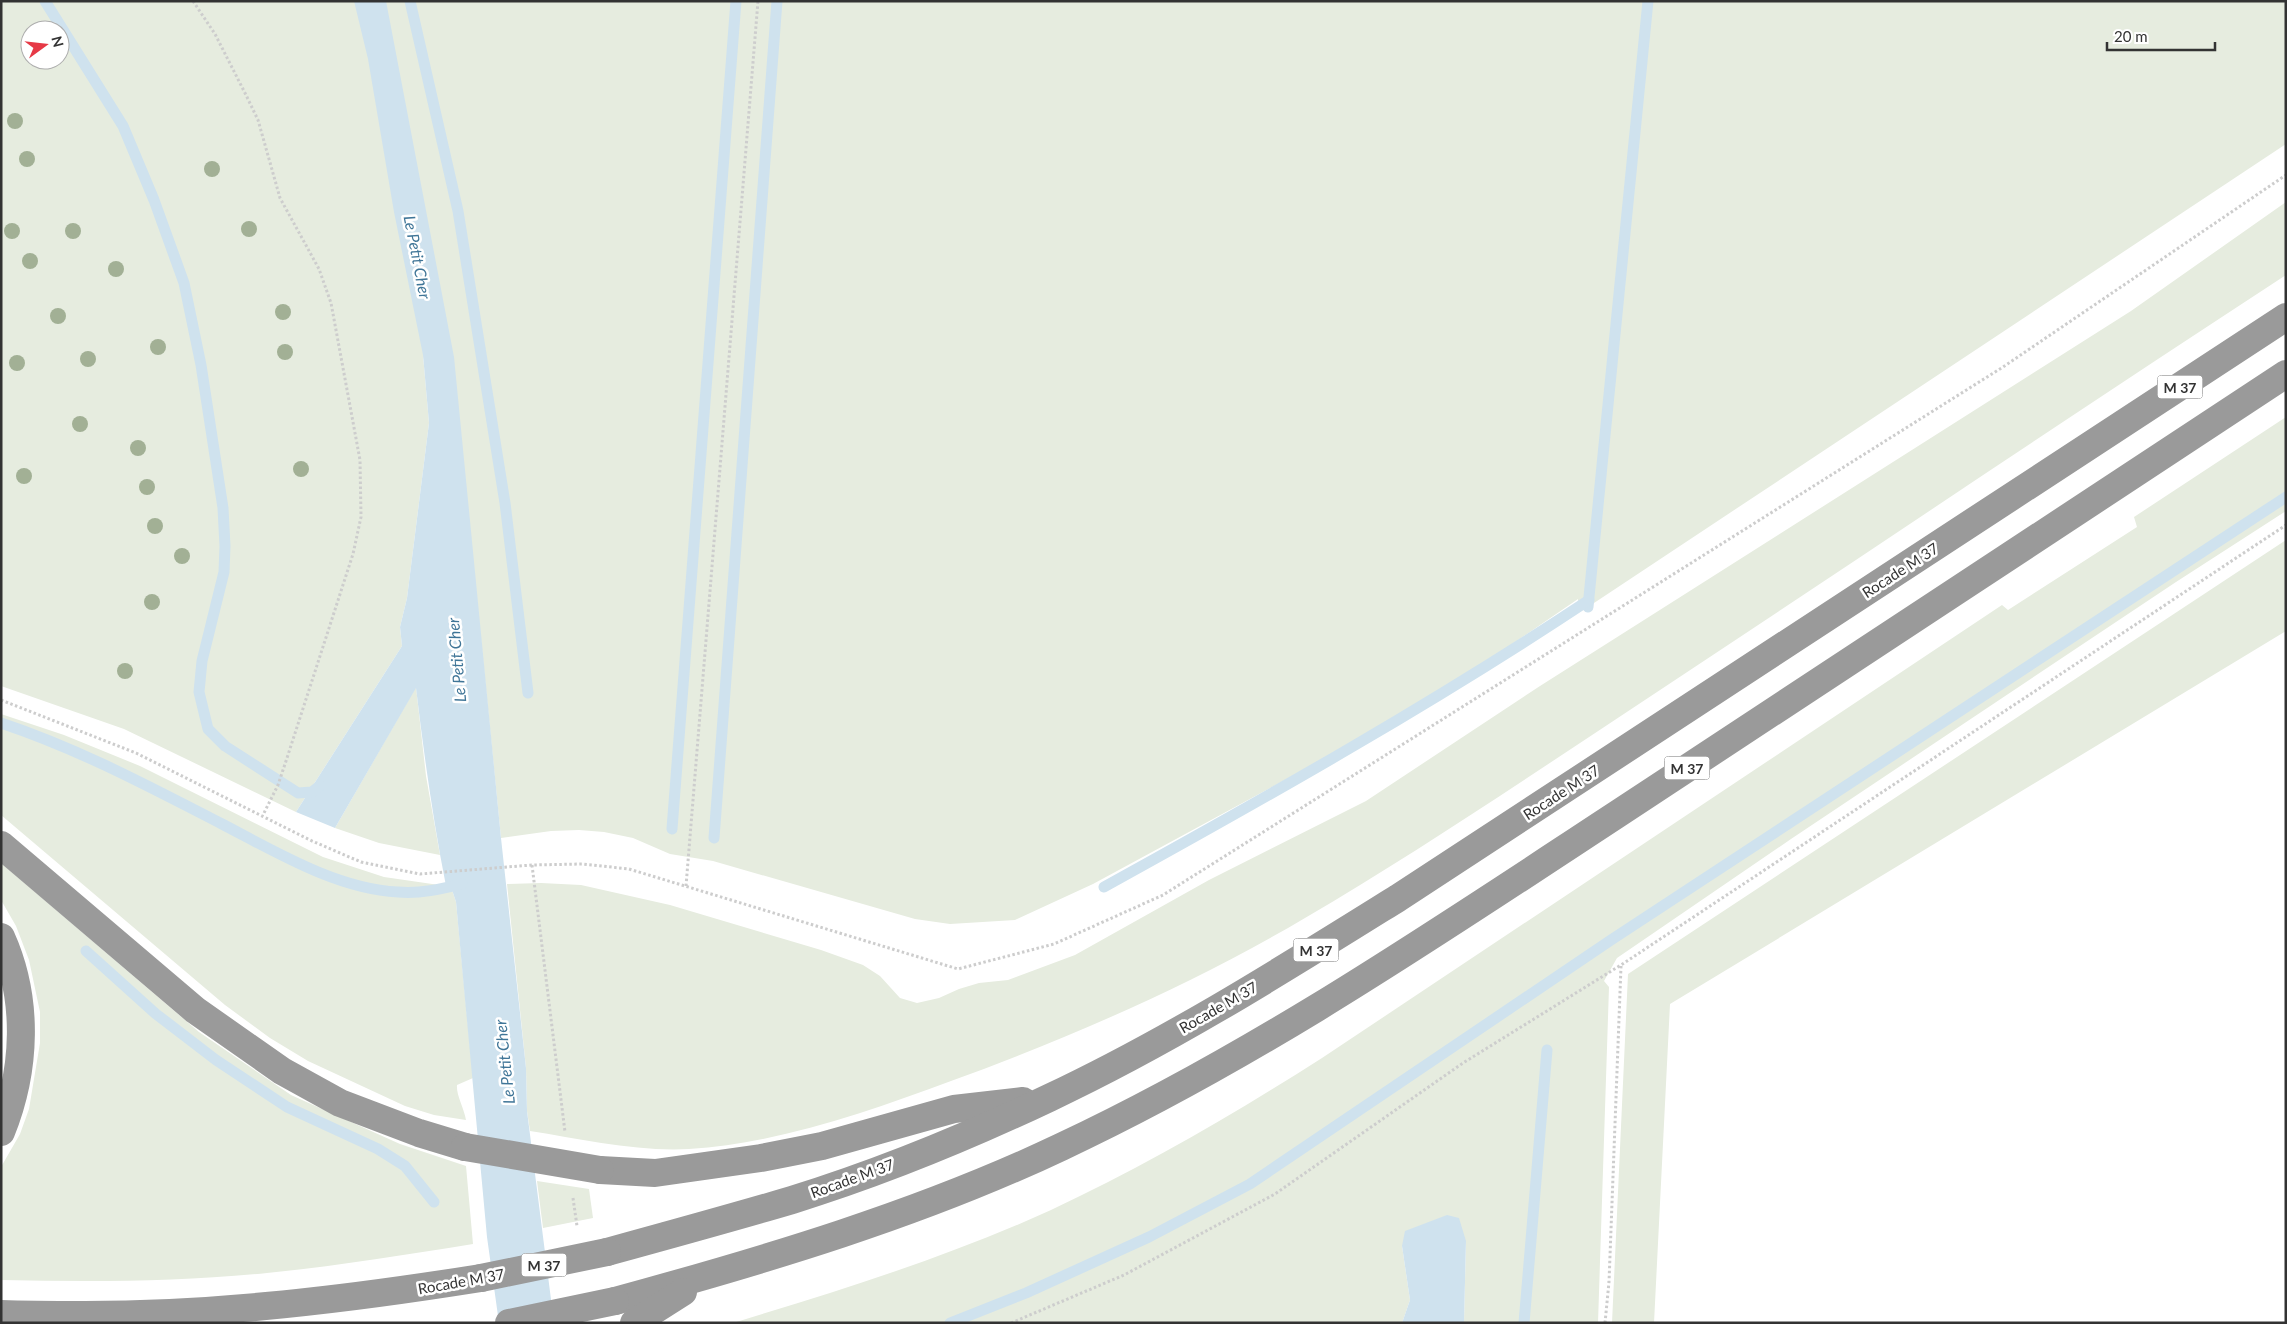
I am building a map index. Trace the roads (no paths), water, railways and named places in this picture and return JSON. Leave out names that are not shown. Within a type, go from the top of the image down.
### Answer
[{"type":"highway","name":"Rocade M 37","points":[[1,1314],[149,1314],[283,1305],[386,1294],[481,1278],[607,1252],[803,1196],[976,1131],[1049,1098],[1147,1048],[1283,970],[1382,909],[2286,317]]},
{"type":"highway","name":"M 37","points":[[510,1323],[615,1302],[708,1276],[834,1236],[985,1181],[1061,1147],[1186,1085],[1383,967],[2286,374]]},
{"type":"highway","points":[[1,845],[135,961],[195,1010],[255,1054],[340,1104],[419,1133],[465,1147],[600,1170],[655,1172],[751,1160],[822,1146],[954,1109],[1049,1098]]},
{"type":"highway","points":[[1,938],[10,958],[18,989],[21,1036],[15,1088],[1,1132]]},
{"type":"highway","points":[[634,1323],[708,1276]]},
{"type":"water","name":"Le Petit Cher","points":[[354,1],[386,1],[454,357],[501,838],[526,1068],[527,1111],[554,1323],[499,1323],[487,1237],[456,902],[452,890],[446,886],[441,861],[416,688],[335,828],[296,812],[402,646],[400,627],[407,598],[429,423],[423,355],[394,212],[368,59]]},
{"type":"water","points":[[1447,1215],[1459,1218],[1466,1241],[1464,1323],[1402,1323],[1410,1300],[1402,1246],[1405,1231]]},
{"type":"waterway","points":[[45,1],[123,126],[154,200],[184,283],[201,365],[223,508],[224,572],[202,661],[199,692],[208,729],[225,746],[298,793],[312,792],[320,786]]},
{"type":"waterway","points":[[410,1],[458,211],[505,503],[528,693]]},
{"type":"waterway","points":[[672,829],[736,1]]},
{"type":"waterway","points":[[714,838],[777,1]]},
{"type":"waterway","points":[[1588,607],[1648,1]]},
{"type":"waterway","points":[[950,1323],[1026,1293],[1149,1237],[1250,1184],[1611,940],[2286,497]]},
{"type":"waterway","points":[[1104,887],[1410,713],[1589,600]]},
{"type":"waterway","points":[[1,723],[30,733],[114,769],[285,857],[330,877],[352,884],[398,892],[422,892],[462,884]]},
{"type":"waterway","points":[[86,951],[156,1014],[216,1060],[287,1107],[378,1149],[405,1166],[434,1202]]},
{"type":"waterway","points":[[1524,1323],[1547,1050]]}]
